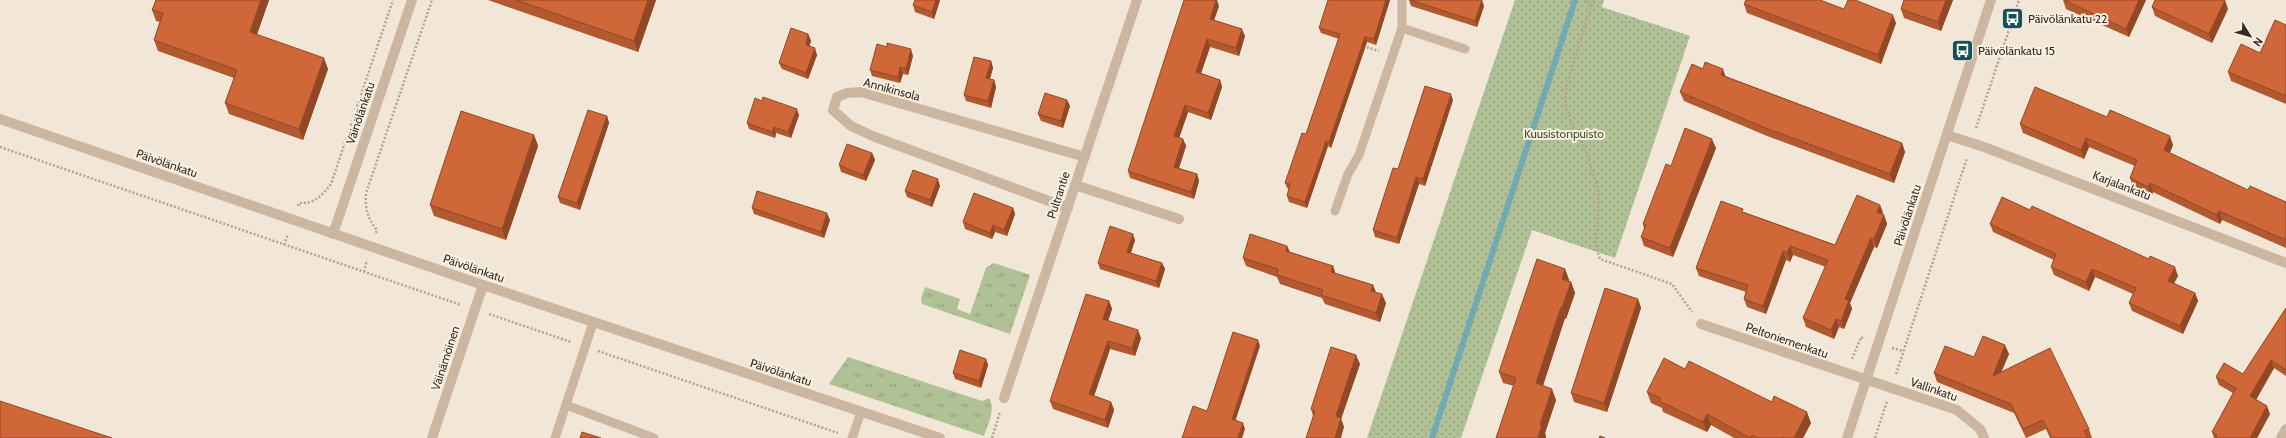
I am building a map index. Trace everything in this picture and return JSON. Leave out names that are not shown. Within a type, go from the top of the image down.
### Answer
[{"type":"street","name":"Väinölänkatu","points":[[333,234],[412,0]]},
{"type":"street","name":"Pultrantie","points":[[1004,398],[1137,0]]},
{"type":"street","name":"Päivölänkatu","points":[[1847,438],[1991,0]]},
{"type":"street","name":"Annikinsola","points":[[1068,208],[875,137],[851,126],[833,110],[836,97],[847,93],[861,92],[1085,157]]},
{"type":"street","name":"Päivölänkatu","points":[[0,119],[371,247],[940,438]]},
{"type":"street","name":"Karjalankatu","points":[[1947,135],[2228,239],[2286,263]]},
{"type":"street","points":[[1075,185],[1179,219]]},
{"type":"street","name":"Väinämöinen","points":[[432,438],[483,285]]},
{"type":"street","name":"Peltoniemenkatu","points":[[1700,324],[1866,380]]},
{"type":"street","name":"Vallinkatu","points":[[1866,380],[1957,410],[1980,429],[1984,438]]},
{"type":"street","points":[[2281,438],[2286,429]]},
{"type":"lane","points":[[1335,211],[1348,174],[1359,155],[1402,28],[1402,0]]},
{"type":"lane","points":[[1402,28],[1465,49]]},
{"type":"lane","points":[[555,438],[593,322]]},
{"type":"lane","points":[[566,405],[654,438]]},
{"type":"lane","points":[[852,438],[861,412]]},
{"type":"path","points":[[284,245],[299,203],[308,203],[317,199],[331,184],[393,0]]},
{"type":"path","points":[[364,272],[377,230],[371,223],[365,208],[366,193],[432,0]]},
{"type":"path","points":[[1585,0],[1592,1],[1567,83],[1565,103],[1572,125],[1587,154],[1599,193],[1599,226],[1596,248],[1600,259],[1672,284],[1700,324]]},
{"type":"path","points":[[1875,438],[2019,0]]},
{"type":"path","points":[[1359,44],[1393,56]]},
{"type":"path","points":[[0,147],[852,438]]},
{"type":"path","points":[[992,438],[1004,398]]},
{"type":"green space","name":"Kuusistonpuisto","points":[[1515,0],[1604,0],[1602,7],[1690,36],[1615,258],[1532,230],[1461,438],[1367,438]]},
{"type":"green space","points":[[994,263],[1030,275],[1010,334],[922,304],[921,298],[925,287],[960,299],[957,309],[970,314],[986,268]]},
{"type":"green space","points":[[848,357],[982,401],[989,398],[992,412],[984,436],[829,384]]},
{"type":"building","points":[[156,0],[261,0],[250,32],[324,58],[299,129],[225,103],[237,70],[154,40],[163,13],[152,10]]},
{"type":"building","points":[[516,0],[648,0],[634,41]]},
{"type":"building","points":[[915,0],[936,0],[932,12],[913,5]]},
{"type":"building","points":[[1184,0],[1216,0],[1210,19],[1242,29],[1236,48],[1207,39],[1196,72],[1220,80],[1208,113],[1185,105],[1174,136],[1183,139],[1174,167],[1197,174],[1191,192],[1128,171]]},
{"type":"building","points":[[1328,0],[1386,0],[1374,39],[1365,37],[1329,142],[1326,141],[1305,202],[1287,196],[1290,184],[1285,183],[1302,133],[1306,134],[1340,34],[1319,28]]},
{"type":"building","points":[[1410,0],[1482,0],[1475,21]]},
{"type":"building","points":[[1746,0],[1820,0],[1844,9],[1848,0],[1855,0],[1893,15],[1878,55],[1744,4]]},
{"type":"building","points":[[1904,0],[1946,0],[1938,22],[1901,9]]},
{"type":"building","points":[[2064,0],[2139,0],[2126,29]]},
{"type":"building","points":[[2155,0],[2225,0],[2209,34],[2152,7]]},
{"type":"building","points":[[2275,20],[2286,25],[2286,96],[2228,72],[2241,44],[2260,53]]},
{"type":"building","points":[[791,28],[808,34],[806,45],[815,48],[806,73],[779,63]]},
{"type":"building","points":[[887,43],[911,49],[906,69],[900,67],[898,77],[870,70],[877,44],[887,47]]},
{"type":"building","points":[[974,57],[991,61],[986,78],[994,80],[988,101],[964,95]]},
{"type":"building","points":[[1705,62],[1723,69],[1721,75],[1902,143],[1890,174],[1763,127],[1680,92],[1692,64],[1703,69]]},
{"type":"building","points":[[1425,86],[1451,94],[1423,179],[1416,177],[1397,238],[1373,230],[1393,168],[1398,169]]},
{"type":"building","points":[[2035,87],[2107,117],[2110,110],[2170,136],[2164,150],[2248,190],[2250,186],[2286,202],[2286,240],[2219,211],[2217,215],[2150,183],[2148,187],[2130,178],[2137,160],[2086,138],[2081,150],[2020,124]]},
{"type":"building","points":[[1045,93],[1067,100],[1061,121],[1038,114]]},
{"type":"building","points":[[763,97],[797,109],[788,132],[774,127],[772,132],[747,123],[755,98],[762,101]]},
{"type":"building","points":[[588,110],[607,116],[577,203],[558,197]]},
{"type":"building","points":[[461,111],[534,135],[502,229],[430,205]]},
{"type":"building","points":[[1685,128],[1712,139],[1670,248],[1641,237],[1646,225],[1643,224],[1666,164],[1671,166]]},
{"type":"building","points":[[847,144],[872,153],[863,175],[839,165]]},
{"type":"building","points":[[913,170],[938,179],[930,200],[905,191]]},
{"type":"building","points":[[757,191],[827,213],[821,232],[752,208]]},
{"type":"building","points":[[974,193],[1013,208],[1004,230],[993,225],[990,233],[963,222]]},
{"type":"building","points":[[1857,195],[1880,205],[1877,212],[1884,215],[1874,239],[1871,238],[1845,299],[1849,300],[1841,321],[1836,319],[1831,330],[1803,318],[1828,260],[1790,246],[1787,253],[1783,251],[1763,306],[1744,299],[1748,285],[1696,268],[1721,201],[1743,209],[1742,212],[1835,245]]},
{"type":"building","points":[[2002,197],[2030,210],[2032,206],[2149,259],[2150,256],[2175,267],[2168,281],[2195,293],[2180,326],[2129,303],[2136,288],[2092,269],[2086,282],[2051,267],[2056,254],[1990,224]]},
{"type":"building","points":[[1110,226],[1133,234],[1127,252],[1162,263],[1156,281],[1098,263]]},
{"type":"building","points":[[1250,234],[1287,246],[1286,251],[1333,266],[1331,272],[1373,285],[1371,291],[1382,294],[1376,313],[1321,295],[1323,290],[1277,275],[1278,269],[1243,258]]},
{"type":"building","points":[[1537,259],[1565,269],[1562,279],[1571,282],[1562,308],[1561,307],[1536,383],[1552,389],[1540,425],[1542,425],[1538,438],[1496,438],[1516,378],[1499,372]]},
{"type":"building","points":[[1605,288],[1638,299],[1604,403],[1571,393]]},
{"type":"building","points":[[1086,294],[1109,301],[1103,319],[1138,330],[1132,348],[1108,341],[1089,394],[1111,402],[1105,420],[1050,401]]},
{"type":"building","points":[[2286,308],[2286,370],[2271,360],[2250,396],[2267,406],[2250,438],[2215,438],[2217,435],[2212,432],[2236,388],[2216,377],[2224,363],[2243,374]]},
{"type":"building","points":[[1233,332],[1258,340],[1232,419],[1243,423],[1238,438],[1182,438],[1193,406],[1207,411]]},
{"type":"building","points":[[1983,336],[2005,345],[1993,376],[2050,348],[2089,429],[2084,431],[2088,438],[2052,438],[2043,420],[2023,429],[2011,404],[1934,373],[1945,346],[1974,357]]},
{"type":"building","points":[[1331,347],[1356,355],[1336,416],[1341,418],[1335,438],[1306,438],[1315,411],[1311,409]]},
{"type":"building","points":[[960,350],[986,359],[979,381],[953,373]]},
{"type":"building","points":[[1664,358],[1685,369],[1689,361],[1772,402],[1774,396],[1807,412],[1794,438],[1758,438],[1752,435],[1750,438],[1707,414],[1703,422],[1659,401],[1661,398],[1647,392]]},
{"type":"building","points":[[0,401],[112,438],[0,438]]},
{"type":"building","points":[[582,432],[601,438],[580,438]]},
{"type":"waterway","points":[[1432,438],[1575,0]]},
{"type":"place","name":"Päivölänkatu 22","points":[[2013,18]]},
{"type":"place","name":"Päivölänkatu 15","points":[[1962,50]]}]
